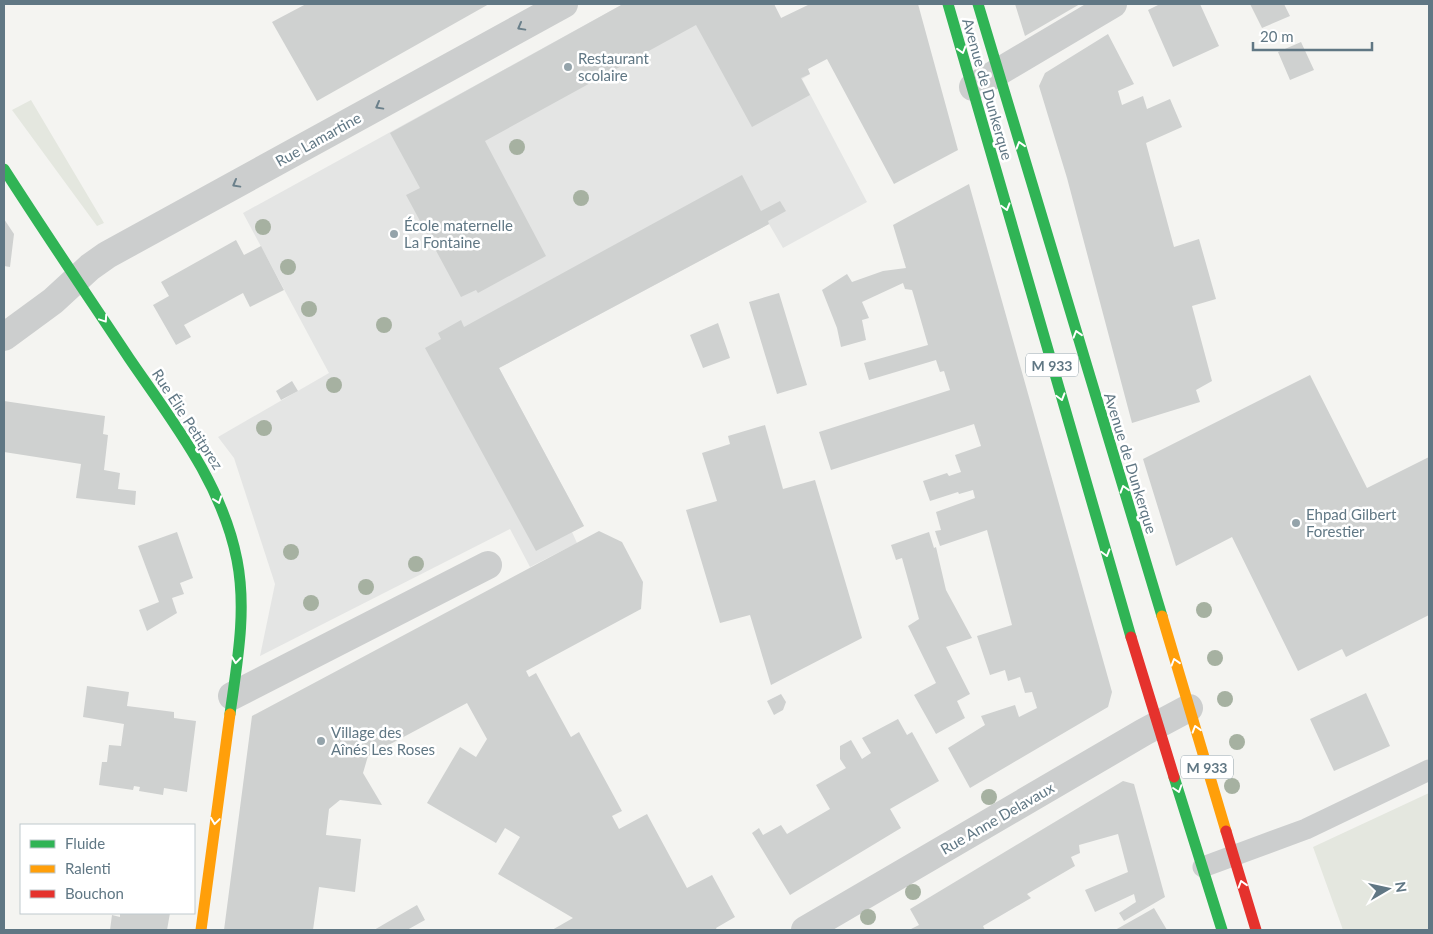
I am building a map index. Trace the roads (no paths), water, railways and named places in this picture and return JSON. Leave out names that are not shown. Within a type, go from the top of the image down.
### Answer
[{"type":"main road","name":"Avenue de Dunkerque","points":[[948,4],[1116,590],[1222,930]]},
{"type":"main road","name":"Avenue de Dunkerque","points":[[978,4],[1256,930]]},
{"type":"main road","name":"Rue Élie Petitprez","points":[[4,169],[197,458],[218,498],[237,560],[241,612],[232,696],[201,930]]},
{"type":"street","name":"Rue Lamartine","points":[[4,337],[53,301],[76,279],[107,255],[564,4]]},
{"type":"street","points":[[973,87],[1113,4]]},
{"type":"street","points":[[232,696],[488,565]]},
{"type":"street","name":"Rue Anne Delavaux","points":[[805,930],[1144,732],[1189,708]]},
{"type":"lane","points":[[1203,867],[1306,829],[1429,770]]},
{"type":"place","name":"Restaurant scolaire","points":[[568,67]]},
{"type":"place","name":"École maternelle La Fontaine","points":[[394,234]]},
{"type":"place","name":"Ehpad Gilbert Forestier","points":[[1296,523]]},
{"type":"place","name":"Village des Aînés Les Roses","points":[[321,741]]}]
